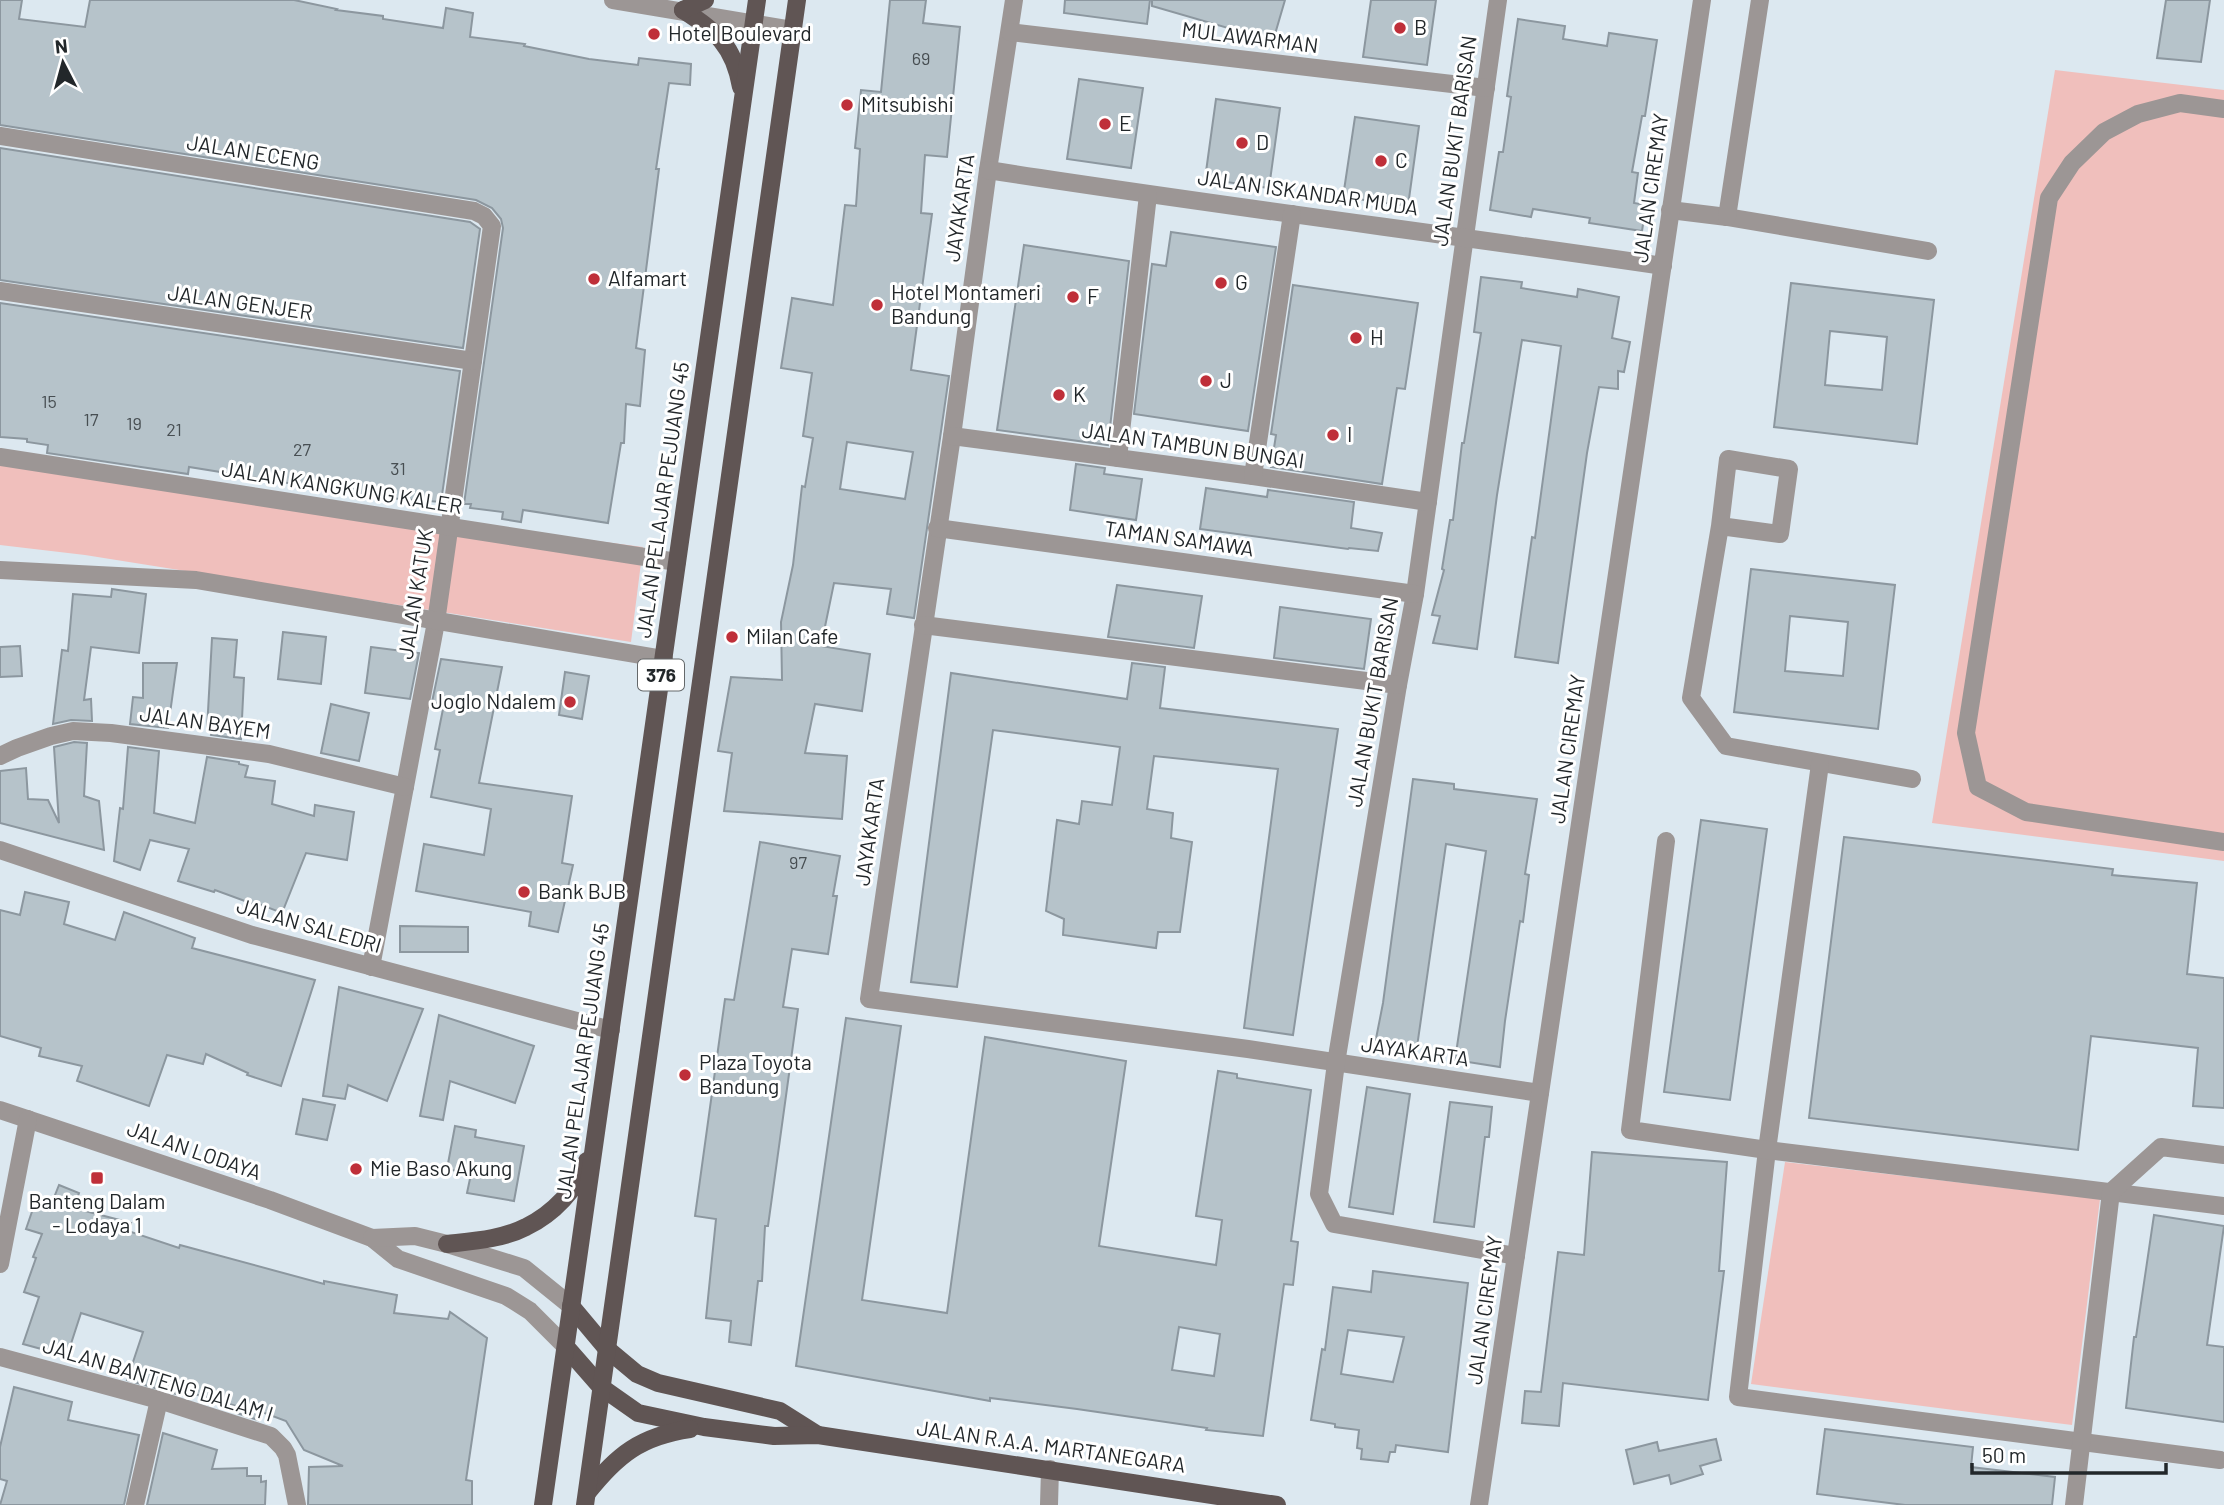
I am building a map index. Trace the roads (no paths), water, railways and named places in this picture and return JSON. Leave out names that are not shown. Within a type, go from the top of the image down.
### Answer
[{"type":"main road","points":[[682,10],[705,0]]},
{"type":"main road","name":"JALAN PELAJAR PEJUANG 45","points":[[544,1505],[757,0]]},
{"type":"main road","name":"376","points":[[585,1500],[797,0]]},
{"type":"main road","points":[[682,10],[709,27],[728,47],[738,72],[743,101]]},
{"type":"main road","points":[[447,1244],[488,1239],[525,1228],[558,1205],[582,1174],[595,1138]]},
{"type":"main road","name":"JALAN R.A.A. MARTANEGARA","points":[[571,1307],[607,1349],[637,1374],[648,1379],[780,1410],[818,1435]]},
{"type":"main road","name":"JALAN R.A.A. MARTANEGARA","points":[[566,1347],[601,1387],[638,1413],[704,1427],[774,1436],[818,1435],[1277,1505]]},
{"type":"main road","points":[[585,1500],[609,1466],[645,1440],[670,1432],[704,1427]]},
{"type":"street","points":[[613,0],[664,4],[682,10],[792,30]]},
{"type":"street","name":"JAYAKARTA","points":[[1014,0],[869,999],[1248,1049],[1540,1093]]},
{"type":"street","name":"JALAN BUKIT BARISAN","points":[[1498,0],[1415,594],[1336,1063],[1319,1194],[1334,1224],[1516,1256]]},
{"type":"street","points":[[1727,217],[1760,0]]},
{"type":"street","name":"JALAN CIREMAY","points":[[1479,1505],[1663,266],[1698,1]]},
{"type":"street","name":"MULAWARMAN","points":[[1010,32],[1486,88]]},
{"type":"street","points":[[2224,109],[2180,103],[2138,114],[2104,132],[2072,163],[2049,198],[1966,733],[1979,787],[2026,812],[2224,842]]},
{"type":"street","name":"JALAN ECENG","points":[[0,136],[474,211],[484,216],[492,226]]},
{"type":"street","name":"JALAN ISKANDAR MUDA","points":[[988,170],[1147,195],[1663,266]]},
{"type":"street","points":[[1118,458],[1147,195]]},
{"type":"street","points":[[1670,211],[1727,217],[1928,251]]},
{"type":"street","points":[[1253,476],[1292,214]]},
{"type":"street","name":"JALAN KATUK","points":[[371,967],[436,622],[492,226]]},
{"type":"street","name":"JALAN GENJER","points":[[0,291],[473,360]]},
{"type":"street","name":"JALAN TAMBUN BUNGAI","points":[[952,436],[1428,502]]},
{"type":"street","name":"JALAN KANGKUNG KALER","points":[[0,457],[677,562]]},
{"type":"street","points":[[1720,526],[1780,534],[1789,469],[1728,459],[1720,526],[1691,698],[1726,746],[1912,779]]},
{"type":"street","name":"TAMAN SAMAWA","points":[[937,528],[1415,594]]},
{"type":"street","points":[[0,570],[197,580],[664,659]]},
{"type":"street","points":[[923,625],[1398,685]]},
{"type":"street","name":"JALAN BAYEM","points":[[0,756],[51,736],[73,731],[111,733],[269,754],[405,787]]},
{"type":"street","points":[[1820,764],[1767,1150],[1738,1397],[2220,1460]]},
{"type":"street","points":[[1666,841],[1630,1130],[1767,1150],[2224,1206]]},
{"type":"street","name":"JALAN SALEDRI","points":[[0,850],[252,935],[611,1030]]},
{"type":"street","name":"JALAN LODAYA","points":[[0,1110],[270,1200],[372,1238],[398,1259],[506,1296],[530,1311],[566,1347]]},
{"type":"street","points":[[0,1264],[28,1119]]},
{"type":"street","points":[[2074,1505],[2111,1192],[2161,1147],[2224,1154]]},
{"type":"street","name":"JALAN LODAYA","points":[[372,1238],[415,1236],[524,1268],[571,1307]]},
{"type":"street","name":"JALAN BANTENG DALAM I","points":[[0,1357],[159,1400],[271,1436],[283,1448],[289,1463],[297,1505]]},
{"type":"street","points":[[135,1505],[159,1400]]},
{"type":"street","points":[[1049,1505],[1051,1469]]},
{"type":"place","name":"B","points":[[1400,28]]},
{"type":"place","name":"Hotel Boulevard","points":[[654,34]]},
{"type":"place","name":"Mitsubishi","points":[[847,105]]},
{"type":"place","name":"E","points":[[1105,124]]},
{"type":"place","name":"D","points":[[1242,143]]},
{"type":"place","name":"C","points":[[1381,161]]},
{"type":"place","name":"Alfamart","points":[[594,279]]},
{"type":"place","name":"G","points":[[1221,283]]},
{"type":"place","name":"F","points":[[1073,297]]},
{"type":"place","name":"Hotel Montameri Bandung","points":[[877,305]]},
{"type":"place","name":"H","points":[[1356,338]]},
{"type":"place","name":"J","points":[[1206,381]]},
{"type":"place","name":"K","points":[[1059,395]]},
{"type":"place","name":"I","points":[[1333,435]]},
{"type":"place","name":"Milan Cafe","points":[[732,637]]},
{"type":"place","name":"Joglo Ndalem","points":[[570,702]]},
{"type":"place","name":"Bank BJB","points":[[524,892]]},
{"type":"place","name":"Plaza Toyota Bandung","points":[[685,1075]]},
{"type":"place","name":"Mie Baso Akung","points":[[356,1169]]},
{"type":"place","name":"Banteng Dalam - Lodaya 1","points":[[97,1178]]}]
